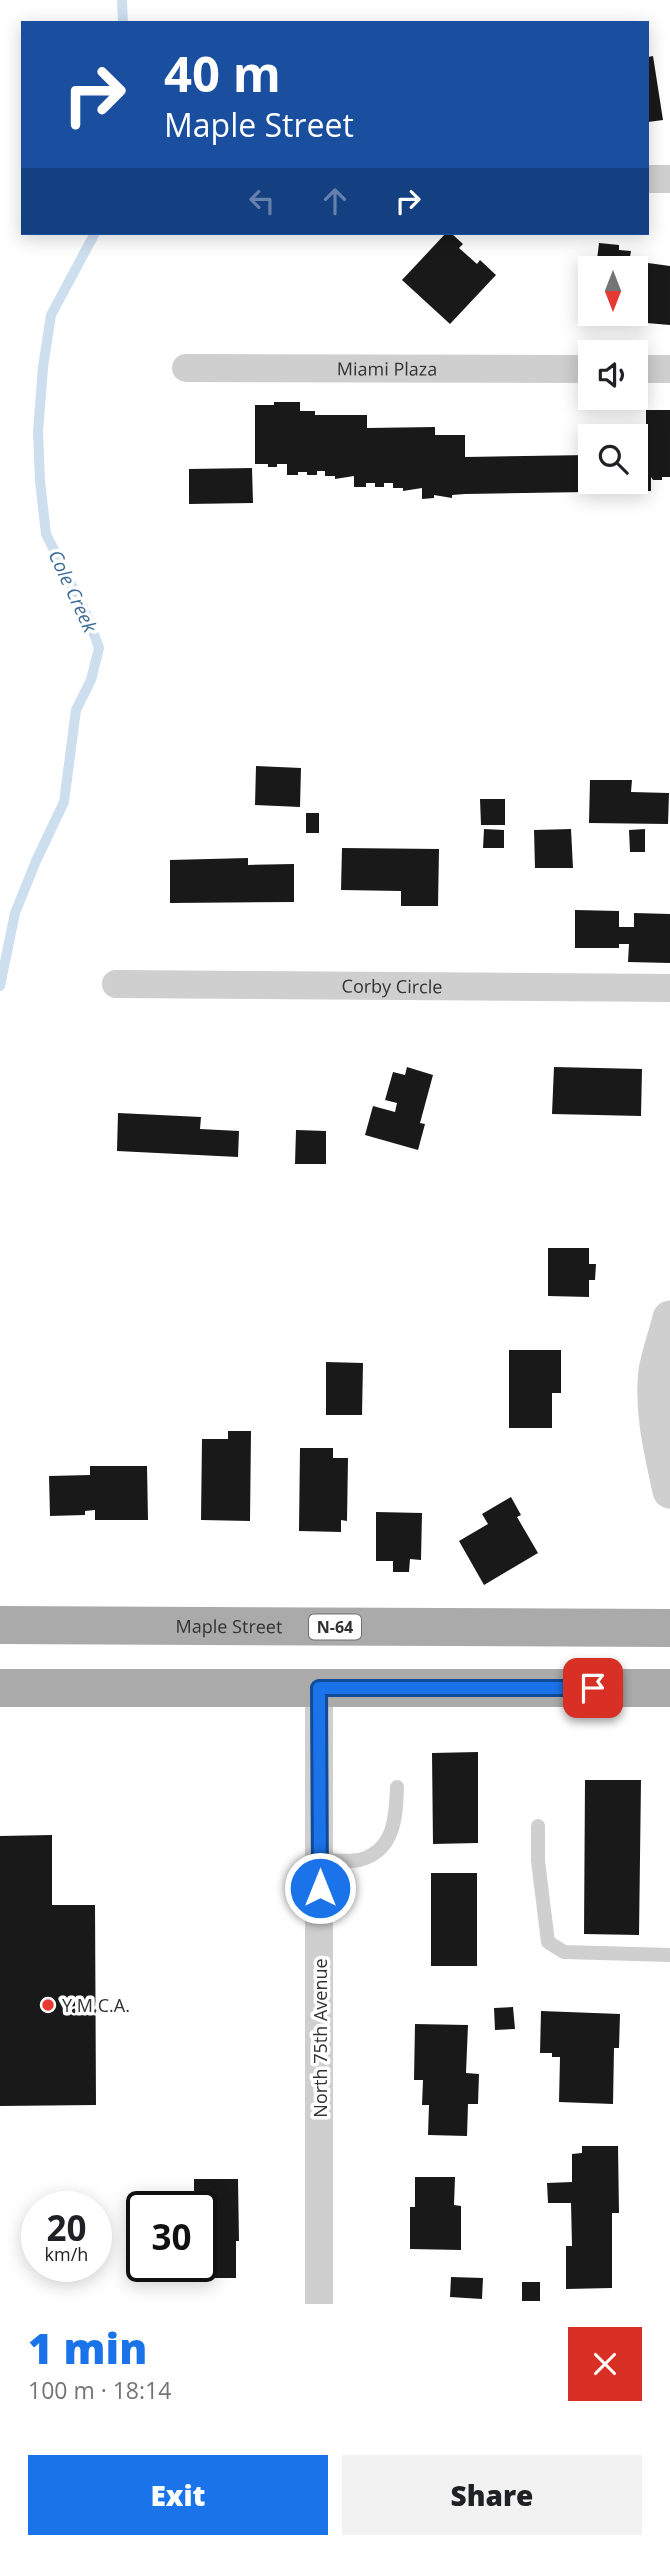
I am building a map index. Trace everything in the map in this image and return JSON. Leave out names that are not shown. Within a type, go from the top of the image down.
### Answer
[{"type":"main road","name":"Maple Street","points":[[0,1625],[670,1628]]},
{"type":"main road","points":[[0,1688],[670,1688]]},
{"type":"street","points":[[649,179],[670,179]]},
{"type":"street","name":"Miami Plaza","points":[[186,368],[578,369]]},
{"type":"street","points":[[648,369],[670,369]]},
{"type":"street","name":"Corby Circle","points":[[116,984],[670,988]]},
{"type":"street","points":[[670,1318],[656,1371],[660,1441],[670,1492]]},
{"type":"street","name":"North 75th Avenue","points":[[319,1688],[320,2304]]},
{"type":"lane","points":[[320,1860],[360,1860],[382,1848],[395,1824],[397,1787]]},
{"type":"lane","points":[[538,1826],[538,1861],[548,1942],[564,1952],[670,1955]]},
{"type":"building","points":[[653,56],[663,120],[649,122],[649,57]]},
{"type":"building","points":[[444,235],[453,235],[463,244],[459,248],[477,264],[480,260],[496,275],[450,324],[402,280]]},
{"type":"building","points":[[599,243],[619,245],[619,250],[631,251],[630,256],[597,256]]},
{"type":"building","points":[[648,263],[670,266],[670,325],[648,323]]},
{"type":"building","points":[[274,402],[300,402],[300,411],[315,411],[315,415],[367,415],[367,428],[435,427],[435,435],[465,435],[465,457],[578,455],[578,492],[465,494],[452,495],[452,498],[434,495],[434,498],[422,499],[422,488],[403,491],[403,488],[393,488],[393,483],[384,483],[384,487],[366,483],[366,487],[354,487],[354,476],[335,479],[335,476],[325,476],[325,471],[317,471],[317,475],[298,472],[298,475],[287,475],[287,464],[268,467],[268,464],[255,464],[255,405],[274,405]]},
{"type":"building","points":[[646,410],[670,410],[670,477],[653,480],[651,477],[651,491],[648,491]]},
{"type":"building","points":[[252,468],[253,503],[189,504],[189,469]]},
{"type":"building","points":[[256,766],[301,768],[300,807],[255,805]]},
{"type":"building","points":[[590,780],[632,780],[631,792],[669,793],[668,824],[589,823]]},
{"type":"building","points":[[480,799],[505,799],[505,825],[481,825]]},
{"type":"building","points":[[306,813],[319,813],[319,833],[306,833]]},
{"type":"building","points":[[484,829],[504,830],[504,848],[483,848]]},
{"type":"building","points":[[571,829],[573,868],[535,868],[534,830]]},
{"type":"building","points":[[645,829],[645,852],[630,852],[629,830]]},
{"type":"building","points":[[342,848],[439,849],[438,906],[401,906],[401,891],[341,890]]},
{"type":"building","points":[[248,858],[248,865],[294,864],[294,902],[170,903],[170,860]]},
{"type":"building","points":[[575,910],[619,911],[619,927],[634,927],[634,913],[670,914],[670,963],[628,962],[629,944],[619,944],[619,948],[575,948]]},
{"type":"building","points":[[407,1067],[433,1075],[420,1123],[425,1124],[418,1150],[365,1135],[373,1106],[395,1112],[397,1103],[385,1100],[393,1072],[405,1075]]},
{"type":"building","points":[[554,1067],[642,1069],[641,1116],[552,1114]]},
{"type":"building","points":[[118,1113],[201,1117],[200,1129],[239,1131],[238,1157],[117,1151]]},
{"type":"building","points":[[296,1130],[326,1131],[326,1164],[295,1164]]},
{"type":"building","points":[[548,1248],[589,1248],[589,1264],[596,1264],[595,1280],[589,1280],[589,1297],[548,1296]]},
{"type":"building","points":[[509,1350],[561,1350],[561,1393],[552,1393],[552,1428],[509,1428]]},
{"type":"building","points":[[326,1362],[363,1363],[362,1415],[326,1415]]},
{"type":"building","points":[[228,1431],[251,1431],[250,1521],[201,1520],[202,1439],[228,1439]]},
{"type":"building","points":[[300,1448],[333,1448],[333,1458],[348,1458],[347,1521],[341,1520],[341,1532],[299,1531]]},
{"type":"building","points":[[90,1466],[147,1466],[148,1520],[95,1520],[95,1510],[85,1511],[85,1515],[50,1516],[49,1476],[90,1475]]},
{"type":"building","points":[[511,1497],[521,1515],[517,1517],[538,1553],[484,1585],[459,1541],[488,1524],[482,1514]]},
{"type":"building","points":[[376,1512],[422,1513],[421,1560],[410,1559],[409,1572],[393,1572],[393,1561],[376,1561]]},
{"type":"building","points":[[478,1752],[478,1843],[433,1844],[432,1753]]},
{"type":"building","points":[[585,1780],[641,1780],[639,1935],[584,1934]]},
{"type":"building","name":"Y.M.C.A.","points":[[52,1835],[52,1905],[95,1905],[96,2105],[0,2106],[0,1836]]},
{"type":"building","points":[[431,1873],[477,1873],[477,1966],[431,1966]]},
{"type":"building","points":[[513,2007],[515,2029],[495,2030],[494,2008]]},
{"type":"building","points":[[541,2011],[620,2014],[619,2048],[614,2048],[613,2104],[559,2102],[560,2057],[552,2057],[552,2053],[540,2053]]},
{"type":"building","points":[[415,2024],[468,2025],[466,2073],[479,2074],[478,2104],[468,2104],[467,2136],[428,2135],[429,2105],[422,2105],[423,2080],[414,2080]]},
{"type":"building","points":[[582,2146],[618,2146],[619,2213],[612,2213],[612,2288],[566,2289],[566,2246],[572,2246],[571,2203],[548,2203],[547,2183],[572,2182],[572,2154],[582,2153]]},
{"type":"building","points":[[415,2177],[455,2177],[454,2205],[461,2206],[461,2250],[410,2249],[410,2207],[415,2207]]},
{"type":"building","points":[[194,2179],[238,2179],[239,2241],[236,2241],[236,2278],[217,2278],[217,2191],[194,2191]]},
{"type":"building","points":[[451,2277],[483,2278],[482,2299],[450,2297]]},
{"type":"building","points":[[522,2282],[540,2282],[540,2301],[522,2301]]},
{"type":"waterway","name":"Cole Creek","points":[[122,0],[123,21]]},
{"type":"waterway","name":"Cole Creek","points":[[0,986],[15,913],[64,802],[76,710],[91,680],[99,648],[88,618],[46,534],[38,432],[43,367],[51,315],[94,235]]},
{"type":"place","name":"Y.M.C.A.","points":[[48,2005]]},
{"type":"route","points":[[320,1888],[319,1688],[593,1688]]}]
